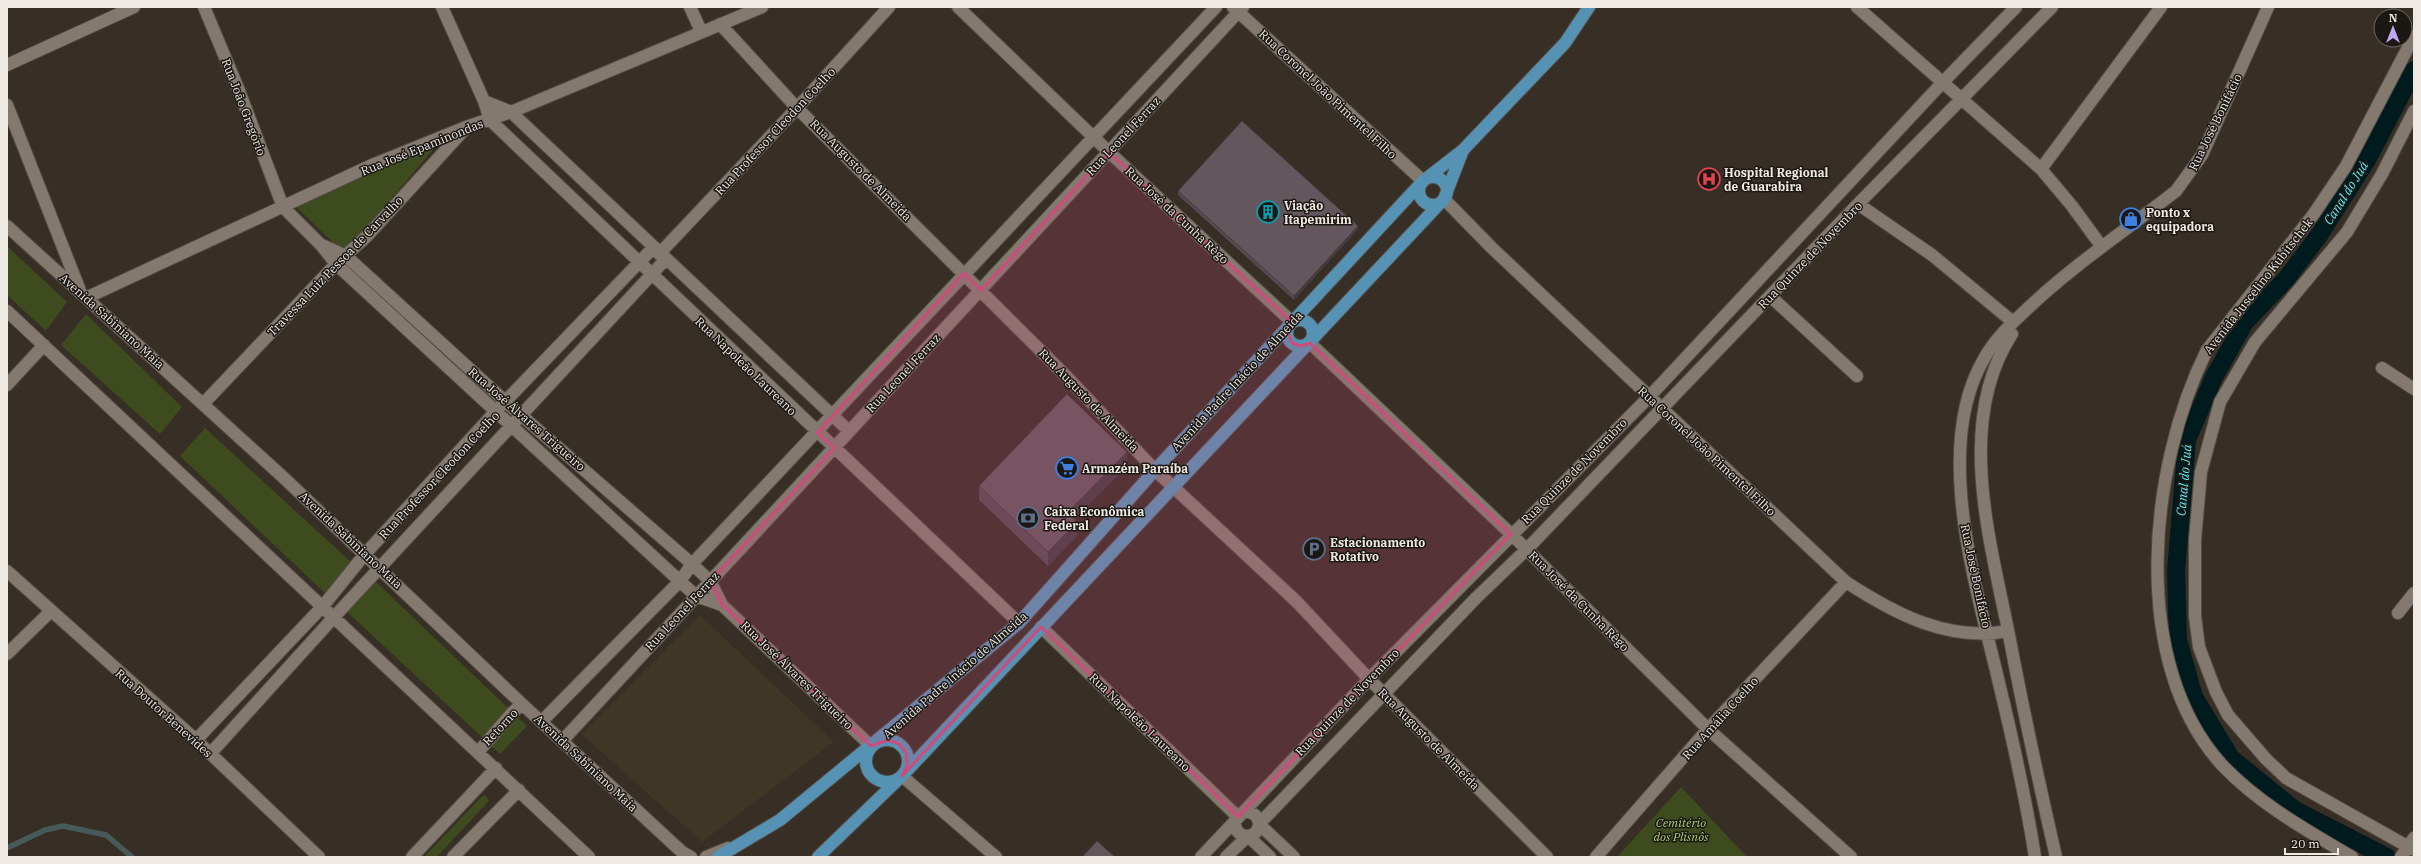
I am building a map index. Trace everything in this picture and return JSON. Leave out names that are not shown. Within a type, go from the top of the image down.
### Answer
[{"type":"main road","name":"Avenida Padre Inácio de Almeida","points":[[718,857],[780,820],[1019,623],[1155,470],[1423,181],[1463,150],[1564,43],[1589,7]]},
{"type":"main road","name":"Avenida Padre Inácio de Almeida","points":[[818,857],[902,776],[1173,486],[1444,200],[1463,150]]},
{"type":"main road","points":[[1431,177],[1440,179],[1447,191],[1444,200],[1431,205],[1423,202],[1419,189],[1423,181],[1431,177]]},
{"type":"main road","points":[[1300,319],[1311,324],[1314,336],[1310,343],[1301,346],[1292,343],[1287,330],[1292,322],[1300,319]]},
{"type":"main road","points":[[888,740],[904,748],[907,765],[902,776],[888,782],[874,778],[866,767],[867,752],[871,746],[876,742],[888,740]]},
{"type":"street","points":[[7,65],[134,7]]},
{"type":"street","name":"Rua João Gregório","points":[[204,7],[238,88],[283,207]]},
{"type":"street","name":"Rua Napoleão Laureano","points":[[442,7],[484,101],[490,120],[638,263],[1019,623]]},
{"type":"street","points":[[690,7],[701,31]]},
{"type":"street","name":"Rua José Epaminondas","points":[[84,294],[283,207],[372,166],[466,127],[511,112],[701,31],[762,7]]},
{"type":"street","name":"Rua Professor Cleodon Coelho","points":[[210,754],[334,616],[651,275],[659,254],[797,108],[889,7]]},
{"type":"street","name":"Rua José da Cunha Rêgo","points":[[958,7],[1109,152],[1292,322]]},
{"type":"street","name":"Rua Leonel Ferraz","points":[[542,721],[680,581],[692,564],[833,417],[964,273],[1095,138],[1216,7]]},
{"type":"street","points":[[1857,7],[2041,169],[2072,206],[2102,248]]},
{"type":"street","name":"Rua Quinze de Novembro","points":[[1201,857],[1369,679],[1511,534],[1649,397],[1943,82],[2016,7]]},
{"type":"street","name":"Rua Quinze de Novembro","points":[[1259,824],[1476,598],[1527,549],[1858,204],[2052,7]]},
{"type":"street","points":[[2041,169],[2161,7]]},
{"type":"street","name":"Rua José Bonifácio","points":[[2035,857],[1964,518],[1960,475],[1965,408],[1990,360],[2013,322],[2042,294],[2176,191],[2188,177],[2202,155],[2268,7]]},
{"type":"street","name":"Rua Leonel Ferraz","points":[[563,740],[1109,152],[1238,9]]},
{"type":"street","name":"Rua Coronel João Pimentel Filho","points":[[1238,9],[1423,181]]},
{"type":"street","name":"Rua Augusto de Almeida","points":[[720,24],[797,108],[1067,377],[1155,470],[1297,602],[1369,679],[1547,857]]},
{"type":"street","name":"Avenida Juscelino Kubitschek","points":[[2352,857],[2305,830],[2266,803],[2221,763],[2199,734],[2181,700],[2163,642],[2159,569],[2160,514],[2169,452],[2180,413],[2194,375],[2207,350],[2313,215],[2346,166],[2414,36]]},
{"type":"street","name":"Rua Napoleão Laureano","points":[[484,101],[511,112],[659,254],[849,431]]},
{"type":"street","points":[[7,105],[84,294]]},
{"type":"street","points":[[2409,849],[2286,778],[2261,754],[2228,715],[2216,692],[2199,647],[2195,616],[2195,540],[2201,472],[2220,402],[2255,342],[2347,232],[2382,174],[2414,111]]},
{"type":"street","name":"Travessa Luiz Pessoa de Carvalho","points":[[203,404],[336,264],[367,236],[466,127]]},
{"type":"street","name":"Rua Coronel João Pimentel Filho","points":[[1444,200],[1492,248],[1846,582],[1879,604],[1909,619],[1950,631],[1988,635],[2008,631]]},
{"type":"street","points":[[1858,204],[1932,255],[2013,322]]},
{"type":"street","name":"Rua José Álvares Trigueiro","points":[[283,207],[321,245],[336,264],[696,596],[722,605]]},
{"type":"street","name":"Avenida Sabiniano Maia","points":[[7,226],[84,294],[366,554],[618,794],[682,852],[691,857]]},
{"type":"street","name":"Rua José Álvares Trigueiro","points":[[321,245],[346,256],[506,402],[692,564],[710,581],[722,605],[871,746]]},
{"type":"street","name":"Rua Professor Cleodon Coelho","points":[[196,740],[323,606],[366,554],[495,412],[638,263],[659,254]]},
{"type":"street","points":[[1770,296],[1857,376]]},
{"type":"street","name":"Rua José Bonifácio","points":[[2027,309],[1990,360],[1983,412],[1983,495],[2028,736],[2056,857]]},
{"type":"street","points":[[7,311],[478,751],[589,857]]},
{"type":"street","name":"Rua José da Cunha Rêgo","points":[[1310,343],[1527,549],[1708,729],[1851,857]]},
{"type":"street","points":[[7,385],[44,345]]},
{"type":"street","points":[[2382,368],[2414,389]]},
{"type":"street","name":"Rua Doutor Benevides","points":[[7,571],[196,740],[319,857]]},
{"type":"street","name":"Rua Amália Coelho","points":[[1596,857],[1708,729],[1846,582]]},
{"type":"street","points":[[2398,613],[2414,593]]},
{"type":"street","points":[[7,654],[51,611]]},
{"type":"street","name":"Rua Napoleão Laureano","points":[[1041,627],[1238,817]]},
{"type":"street","name":"Retorno","points":[[478,751],[504,721],[522,704]]},
{"type":"street","points":[[2010,740],[2028,736]]},
{"type":"street","points":[[412,857],[496,768]]},
{"type":"street","points":[[902,776],[996,857]]},
{"type":"street","points":[[453,857],[519,790]]},
{"type":"street","points":[[1270,857],[1248,836],[1238,832],[1235,824],[1238,817],[1249,813],[1256,817],[1259,824],[1294,857]]},
{"type":"street","points":[[1226,857],[1248,836],[1256,832],[1259,824]]},
{"type":"street","points":[[706,857],[744,842]]},
{"type":"highlighted area","points":[[1109,152],[1292,322],[1287,330],[1292,343],[1301,346],[1310,343],[1511,534],[1238,817],[1041,627],[902,776],[907,765],[906,753],[899,744],[888,740],[871,746],[722,605],[710,581],[834,448],[817,433],[964,273],[981,290]]},
{"type":"shaded area","points":[[700,615],[834,742],[702,842],[581,734]]},
{"type":"green space","points":[[441,140],[345,254],[293,204]]},
{"type":"green space","points":[[7,246],[67,302],[46,331],[7,295]]},
{"type":"green space","points":[[86,314],[182,407],[160,434],[61,345]]},
{"type":"green space","points":[[205,428],[351,562],[328,596],[180,456]]},
{"type":"green space","points":[[374,580],[527,726],[500,754],[346,611]]},
{"type":"green space","name":"Cemitério dos Plisnôs","points":[[1681,787],[1747,857],[1617,857]]},
{"type":"green space","points":[[485,795],[489,801],[437,857],[424,857],[481,797]]},
{"type":"building","name":"Viação Itapemirim","points":[[1242,121],[1358,226],[1294,296],[1178,191]]},
{"type":"building","points":[[1067,394],[1127,452],[1067,513],[1077,522],[1048,552],[979,486]]},
{"type":"building","points":[[1097,841],[1115,857],[1082,857]]},
{"type":"waterway","name":"Canal do Juá","points":[[2387,857],[2295,810],[2231,758],[2194,697],[2178,640],[2176,571],[2187,440],[2214,377],[2245,322],[2286,279],[2320,234],[2367,160],[2414,70]]},
{"type":"waterway","points":[[7,848],[45,830],[63,826],[106,835],[132,857]]},
{"type":"place","name":"Hospital Regional de Guarabira","points":[[1709,179]]},
{"type":"place","name":"Viação Itapemirim","points":[[1268,212]]},
{"type":"place","name":"Ponto x equipadora","points":[[2131,219]]},
{"type":"place","name":"Armazém Paraíba","points":[[1067,468]]},
{"type":"place","name":"Caixa Econômica Federal","points":[[1028,518]]},
{"type":"place","name":"Estacionamento Rotativo","points":[[1314,549]]}]
